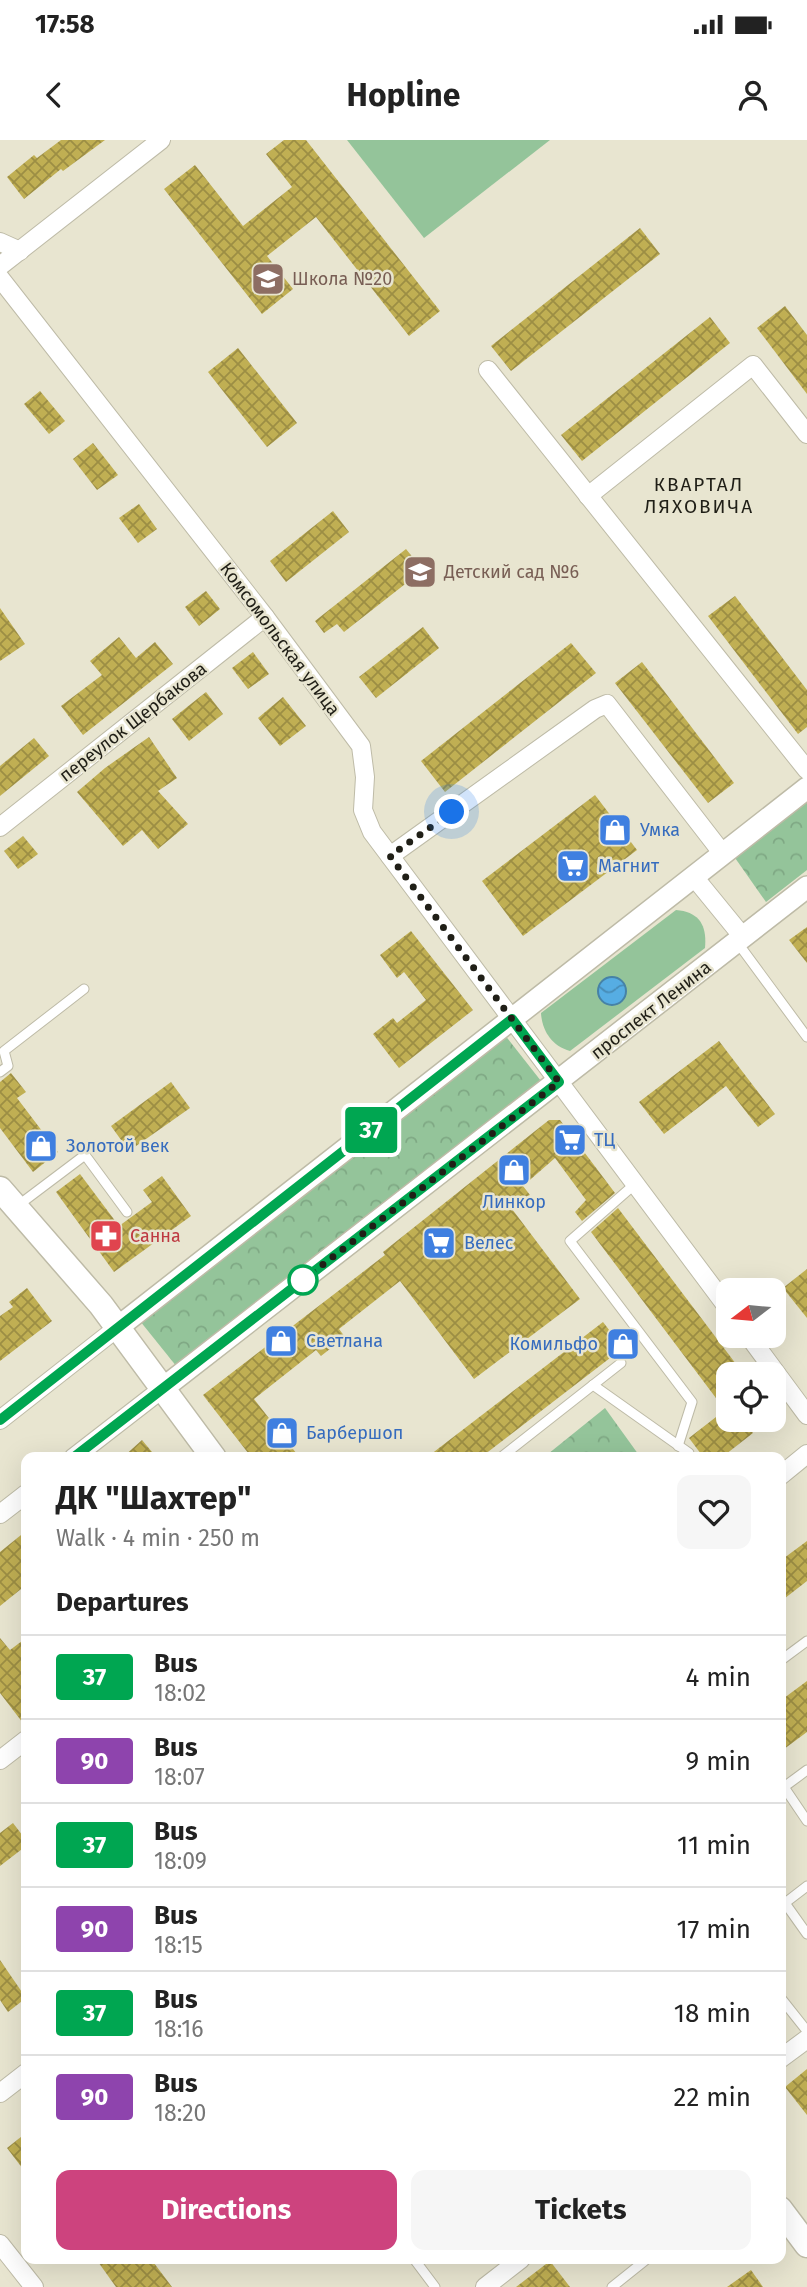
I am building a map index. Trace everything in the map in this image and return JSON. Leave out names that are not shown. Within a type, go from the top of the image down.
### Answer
[{"type":"main road","points":[[7,1198],[101,1305],[209,1452]]},
{"type":"main road","points":[[786,2217],[807,2245]]},
{"type":"street","points":[[0,266],[162,140]]},
{"type":"street","points":[[0,242],[20,251]]},
{"type":"street","name":"Комсомольская улица","points":[[0,278],[265,617],[360,746],[365,777],[363,810],[372,832],[512,1019]]},
{"type":"street","points":[[588,496],[752,365],[807,434]]},
{"type":"street","points":[[488,370],[807,770]]},
{"type":"street","name":"переулок Щербакова","points":[[0,827],[265,617]]},
{"type":"street","points":[[390,856],[595,709],[607,704],[723,854]]},
{"type":"street","points":[[0,1420],[807,788]]},
{"type":"street","points":[[694,877],[740,940]]},
{"type":"street","name":"проспект Ленина","points":[[81,1452],[807,887]]},
{"type":"street","points":[[512,1019],[716,1292]]},
{"type":"street","points":[[758,1348],[807,1415]]},
{"type":"street","points":[[786,1471],[807,1454]]},
{"type":"street","points":[[0,1514],[21,1498]]},
{"type":"street","points":[[0,1760],[21,1744]]},
{"type":"street","points":[[786,2055],[807,2039]]},
{"type":"street","points":[[0,2093],[21,2077]]},
{"type":"street","points":[[2,2250],[34,2287]]},
{"type":"street","points":[[485,2287],[515,2264]]},
{"type":"lane","points":[[740,940],[807,1037]]},
{"type":"lane","points":[[0,1072],[8,1066],[4,1051],[84,989]]},
{"type":"lane","points":[[7,1198],[85,1155],[127,1212]]},
{"type":"lane","points":[[635,1184],[570,1241],[692,1402],[678,1446]]},
{"type":"lane","points":[[508,1452],[621,1363]]},
{"type":"lane","points":[[593,1385],[684,1452]]},
{"type":"lane","points":[[786,1656],[807,1640]]},
{"type":"lane","points":[[786,1786],[807,1770]]},
{"type":"lane","points":[[786,1790],[807,1821]]},
{"type":"lane","points":[[786,1902],[807,1886]]},
{"type":"lane","points":[[786,1904],[807,1934]]},
{"type":"lane","points":[[786,2005],[807,2031]]},
{"type":"lane","points":[[418,2264],[435,2287]]},
{"type":"lane","points":[[612,2287],[641,2264]]},
{"type":"green space","points":[[347,140],[550,140],[424,238]]},
{"type":"green space","points":[[807,798],[807,870],[766,902],[733,855]]},
{"type":"green space","points":[[676,910],[691,914],[700,922],[705,933],[705,948],[570,1051],[553,1042],[543,1026],[541,1013]]},
{"type":"green space","points":[[504,1034],[541,1081],[177,1367],[140,1321]]},
{"type":"green space","points":[[605,1408],[637,1452],[550,1452]]},
{"type":"water","points":[[612,977],[622,981],[626,991],[622,1001],[612,1005],[602,1001],[598,991],[602,981]]},
{"type":"building","points":[[61,140],[105,140],[63,171],[61,169],[24,199],[7,177],[34,155],[37,158]]},
{"type":"building","points":[[284,140],[306,140],[440,311],[409,336],[316,217],[267,256],[293,289],[262,314],[164,189],[195,165],[243,226],[292,187],[266,154]]},
{"type":"building","points":[[640,228],[660,254],[511,371],[491,346]]},
{"type":"building","points":[[785,306],[807,335],[807,394],[757,328]]},
{"type":"building","points":[[710,317],[730,343],[582,461],[561,435]]},
{"type":"building","points":[[238,348],[297,423],[267,447],[208,372]]},
{"type":"building","points":[[40,391],[65,421],[49,434],[24,404]]},
{"type":"building","points":[[93,443],[118,475],[97,490],[73,459]]},
{"type":"building","points":[[139,504],[157,529],[138,543],[119,518]]},
{"type":"building","points":[[333,511],[349,532],[286,582],[270,561]]},
{"type":"building","points":[[406,549],[423,570],[344,632],[337,624],[324,633],[315,621]]},
{"type":"building","points":[[206,591],[220,609],[199,626],[185,607]]},
{"type":"building","points":[[735,596],[807,690],[807,727],[798,734],[708,616]]},
{"type":"building","points":[[0,608],[25,644],[0,661]]},
{"type":"building","points":[[423,627],[439,648],[376,698],[359,677]]},
{"type":"building","points":[[119,637],[136,658],[155,642],[173,664],[83,735],[61,706],[102,675],[90,661]]},
{"type":"building","points":[[571,643],[596,673],[445,792],[421,761]]},
{"type":"building","points":[[253,652],[269,674],[248,689],[232,668]]},
{"type":"building","points":[[642,662],[734,783],[708,803],[615,683]]},
{"type":"building","points":[[206,692],[223,714],[189,741],[172,719]]},
{"type":"building","points":[[283,697],[306,726],[280,746],[258,718]]},
{"type":"building","points":[[149,737],[177,778],[158,791],[188,824],[158,849],[142,830],[123,846],[77,792]]},
{"type":"building","points":[[34,738],[49,756],[0,796],[0,766]]},
{"type":"building","points":[[595,795],[637,850],[523,936],[482,881]]},
{"type":"building","points":[[23,836],[38,854],[18,869],[4,851]]},
{"type":"building","points":[[807,927],[807,963],[789,940]]},
{"type":"building","points":[[411,931],[473,1010],[399,1068],[373,1034],[393,1018],[397,1023],[426,1000],[404,972],[397,978],[380,955]]},
{"type":"building","points":[[719,1041],[775,1114],[758,1127],[726,1086],[664,1134],[639,1102]]},
{"type":"building","points":[[11,1073],[26,1092],[17,1098],[58,1152],[33,1172],[0,1128],[0,1082]]},
{"type":"building","points":[[171,1082],[190,1108],[129,1151],[111,1126]]},
{"type":"building","points":[[549,1120],[560,1120],[615,1193],[582,1221],[575,1212],[586,1200],[555,1158],[523,1186],[530,1195],[512,1209],[580,1299],[474,1379],[400,1281],[339,1329],[345,1337],[321,1356],[316,1350],[254,1399],[295,1452],[247,1452],[203,1395],[385,1255],[383,1252]]},
{"type":"building","points":[[80,1174],[119,1226],[152,1202],[143,1190],[162,1176],[191,1216],[114,1272],[56,1192]]},
{"type":"building","points":[[618,1208],[716,1338],[716,1348],[724,1348],[734,1362],[716,1362],[716,1398],[591,1232]]},
{"type":"building","points":[[807,1269],[807,1318],[786,1292],[786,1286]]},
{"type":"building","points":[[27,1288],[52,1321],[0,1361],[0,1316],[13,1307],[9,1302]]},
{"type":"building","points":[[603,1322],[623,1348],[488,1452],[434,1452]]},
{"type":"building","points":[[716,1417],[716,1432],[753,1433],[729,1452],[700,1452],[689,1438]]},
{"type":"building","points":[[142,1440],[152,1452],[129,1452]]},
{"type":"building","points":[[21,1535],[21,1589],[0,1606],[0,1552]]},
{"type":"building","points":[[807,1541],[807,1581],[786,1597],[786,1557]]},
{"type":"building","points":[[0,1638],[10,1650],[21,1642],[21,1720],[0,1693]]},
{"type":"building","points":[[807,1681],[807,1732],[786,1748],[786,1697]]},
{"type":"building","points":[[13,1823],[21,1833],[21,1850],[0,1866],[0,1833]]},
{"type":"building","points":[[0,1960],[21,1991],[21,2002],[8,2012],[0,2000]]},
{"type":"building","points":[[807,2069],[807,2115],[786,2088]]},
{"type":"building","points":[[21,2137],[21,2166],[7,2148]]},
{"type":"building","points":[[100,2264],[155,2264],[172,2287],[116,2287]]},
{"type":"building","points":[[546,2264],[552,2264],[570,2287],[516,2287]]},
{"type":"building","points":[[751,2270],[763,2287],[727,2287]]},
{"type":"bus line","name":"37","points":[[0,1420],[512,1019],[559,1082],[81,1452]]},
{"type":"place","name":"Школа №20","points":[[268,279]]},
{"type":"place","name":"Детский сад №6","points":[[420,572]]},
{"type":"place","name":"Умка","points":[[615,830]]},
{"type":"place","name":"Магнит","points":[[573,866]]},
{"type":"place","name":"ТЦ","points":[[570,1140]]},
{"type":"place","name":"Золотой век","points":[[41,1146]]},
{"type":"place","name":"Линкор","points":[[514,1170]]},
{"type":"place","name":"Санна","points":[[106,1236]]},
{"type":"place","name":"Велес","points":[[439,1243]]},
{"type":"place","name":"Светлана","points":[[281,1341]]},
{"type":"place","name":"Комильфо","points":[[623,1344]]},
{"type":"place","name":"Барбершоп","points":[[282,1433]]},
{"type":"district","name":"КВАРТАЛ ЛЯХОВИЧА","points":[[699,495]]},
{"type":"route","points":[[303,1280],[559,1082],[390,856],[452,812]]}]
